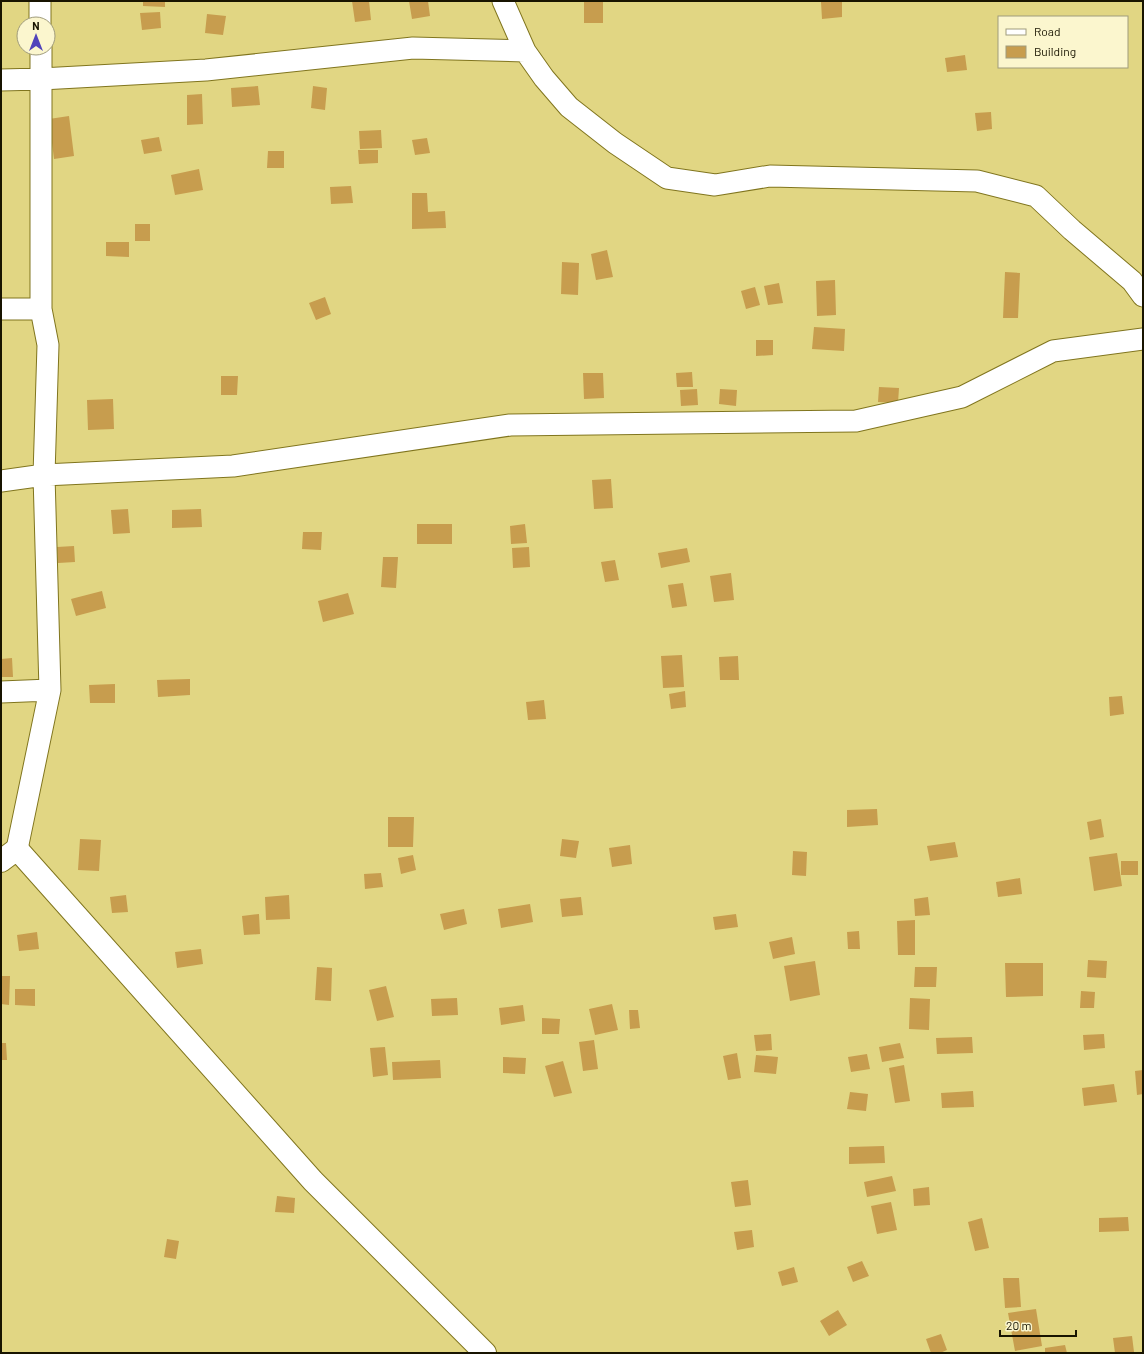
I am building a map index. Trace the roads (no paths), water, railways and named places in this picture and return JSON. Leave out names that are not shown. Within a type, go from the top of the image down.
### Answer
[{"type":"street","points":[[40,1],[40,16]]},
{"type":"street","points":[[503,1],[525,51],[544,78],[570,107],[615,143],[668,178],[715,185],[770,176],[977,181],[1036,196],[1072,230],[1132,281],[1143,296]]},
{"type":"street","points":[[1,80],[206,70],[413,48],[525,51]]},
{"type":"street","points":[[40,56],[41,309],[48,345],[44,475],[50,690],[9,855],[313,1181],[485,1353]]},
{"type":"street","points":[[1,309],[41,309]]},
{"type":"street","points":[[1,481],[44,475],[233,466],[510,425],[856,421],[962,397],[1052,351],[1143,339]]},
{"type":"street","points":[[1,692],[50,690]]}]
